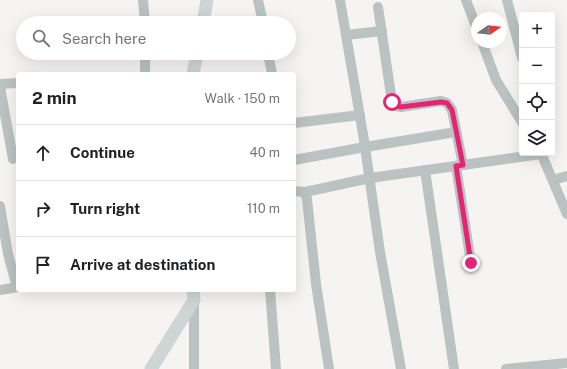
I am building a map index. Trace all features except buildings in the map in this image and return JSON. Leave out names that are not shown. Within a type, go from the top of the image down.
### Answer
[{"type":"main road","points":[[204,16],[207,0]]},
{"type":"main road","points":[[193,72],[196,60]]},
{"type":"main road","points":[[151,369],[193,295]]},
{"type":"street","points":[[143,0],[144,16]]},
{"type":"street","points":[[258,0],[261,16]]},
{"type":"street","points":[[340,0],[360,115],[380,252],[401,369]]},
{"type":"street","points":[[466,0],[471,13]]},
{"type":"street","points":[[507,0],[519,48]]},
{"type":"street","points":[[378,7],[392,102],[396,106],[401,107],[441,102],[447,103],[452,110],[456,132],[471,263]]},
{"type":"street","points":[[346,35],[382,31]]},
{"type":"street","points":[[484,48],[496,80],[521,120]]},
{"type":"street","points":[[145,60],[145,72]]},
{"type":"street","points":[[269,60],[272,72]]},
{"type":"street","points":[[13,158],[0,86],[16,83]]},
{"type":"street","points":[[296,123],[360,115]]},
{"type":"street","points":[[296,160],[456,132]]},
{"type":"street","points":[[296,191],[304,192],[370,178],[521,156]]},
{"type":"street","points":[[542,156],[567,214]]},
{"type":"street","points":[[425,170],[454,369]]},
{"type":"street","points":[[553,180],[567,176]]},
{"type":"street","points":[[304,192],[308,199],[316,284],[329,369]]},
{"type":"street","points":[[0,206],[4,254],[16,284]]},
{"type":"street","points":[[0,290],[16,287]]},
{"type":"street","points":[[270,292],[276,369]]},
{"type":"street","points":[[193,295],[194,369]]},
{"type":"street","points":[[506,369],[565,366]]},
{"type":"route","points":[[392,102],[396,106],[401,107],[441,102],[447,103],[452,110],[463,165],[456,166],[471,263]]}]
